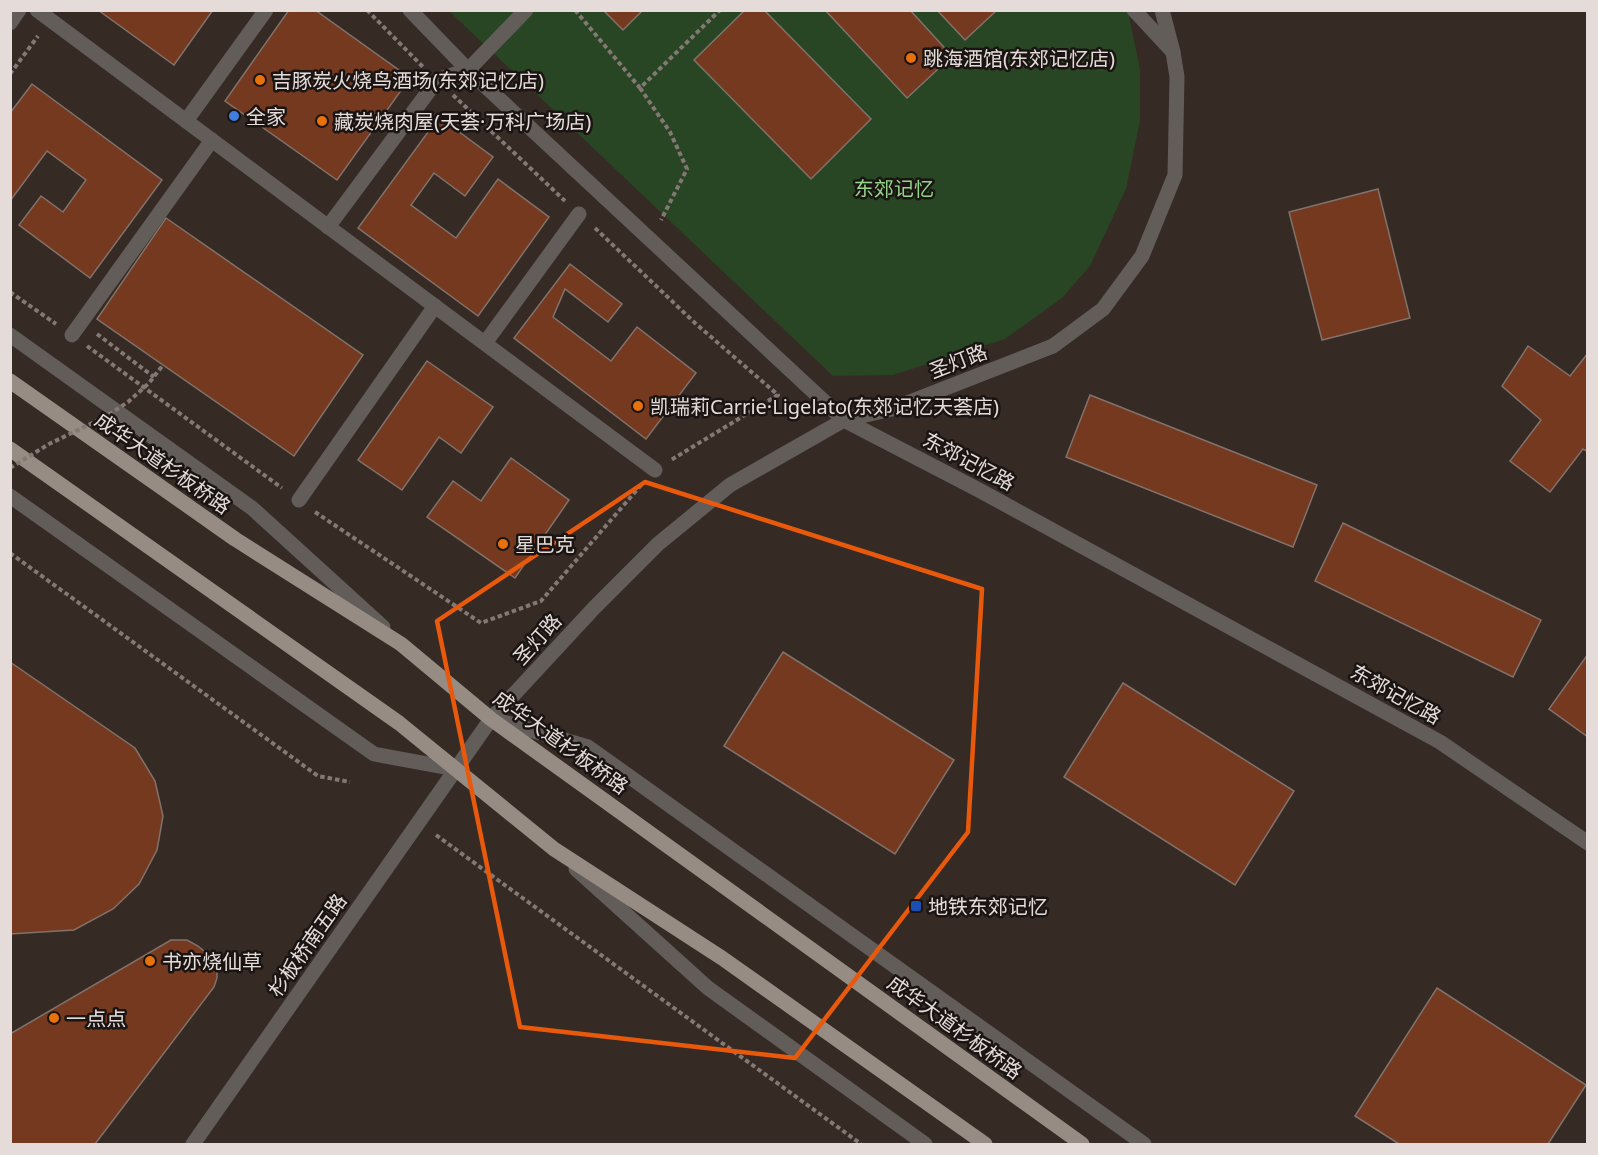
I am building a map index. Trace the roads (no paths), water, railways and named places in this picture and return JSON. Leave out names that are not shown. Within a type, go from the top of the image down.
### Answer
[{"type":"main road","name":"成华大道杉板桥路","points":[[10,381],[235,539],[400,644],[491,719],[1082,1144]]},
{"type":"main road","points":[[10,448],[399,723],[554,849],[722,958],[985,1144]]},
{"type":"street","points":[[10,23],[20,10]]},
{"type":"street","points":[[186,121],[266,10]]},
{"type":"street","name":"东郊记忆路","points":[[410,10],[468,70],[844,420],[987,494],[1440,742],[1587,843]]},
{"type":"street","points":[[328,227],[437,80],[468,70],[526,10]]},
{"type":"street","points":[[1134,10],[1173,52]]},
{"type":"street","name":"圣灯路","points":[[455,769],[491,719],[594,608],[658,544],[730,485],[844,420],[892,409],[1053,346],[1103,309],[1142,256],[1174,175],[1177,77],[1162,10]]},
{"type":"street","points":[[43,15],[655,470]]},
{"type":"street","points":[[72,335],[212,141]]},
{"type":"street","points":[[485,343],[579,214]]},
{"type":"street","points":[[299,501],[435,306]]},
{"type":"street","points":[[10,335],[252,508],[400,644]]},
{"type":"street","points":[[10,496],[374,754],[455,769]]},
{"type":"street","points":[[491,719],[588,747],[1144,1144]]},
{"type":"street","name":"杉板桥南五路","points":[[193,1144],[455,769]]},
{"type":"street","points":[[554,849],[708,988],[925,1144]]},
{"type":"place","name":"跳海酒馆(东郊记忆店)","points":[[911,58]]},
{"type":"place","name":"吉豚炭火烧鸟酒场(东郊记忆店)","points":[[260,80]]},
{"type":"place","name":"全家","points":[[234,116]]},
{"type":"place","name":"藏炭烧肉屋(天荟·万科广场店)","points":[[322,121]]},
{"type":"place","name":"凯瑞莉Carrie·Ligelato(东郊记忆天荟店)","points":[[638,406]]},
{"type":"place","name":"星巴克","points":[[503,544]]},
{"type":"place","name":"地铁东郊记忆","points":[[916,906]]},
{"type":"place","name":"书亦烧仙草","points":[[150,961]]},
{"type":"place","name":"一点点","points":[[54,1018]]},
{"type":"park label","name":"东郊记忆","points":[[894,188]]}]
